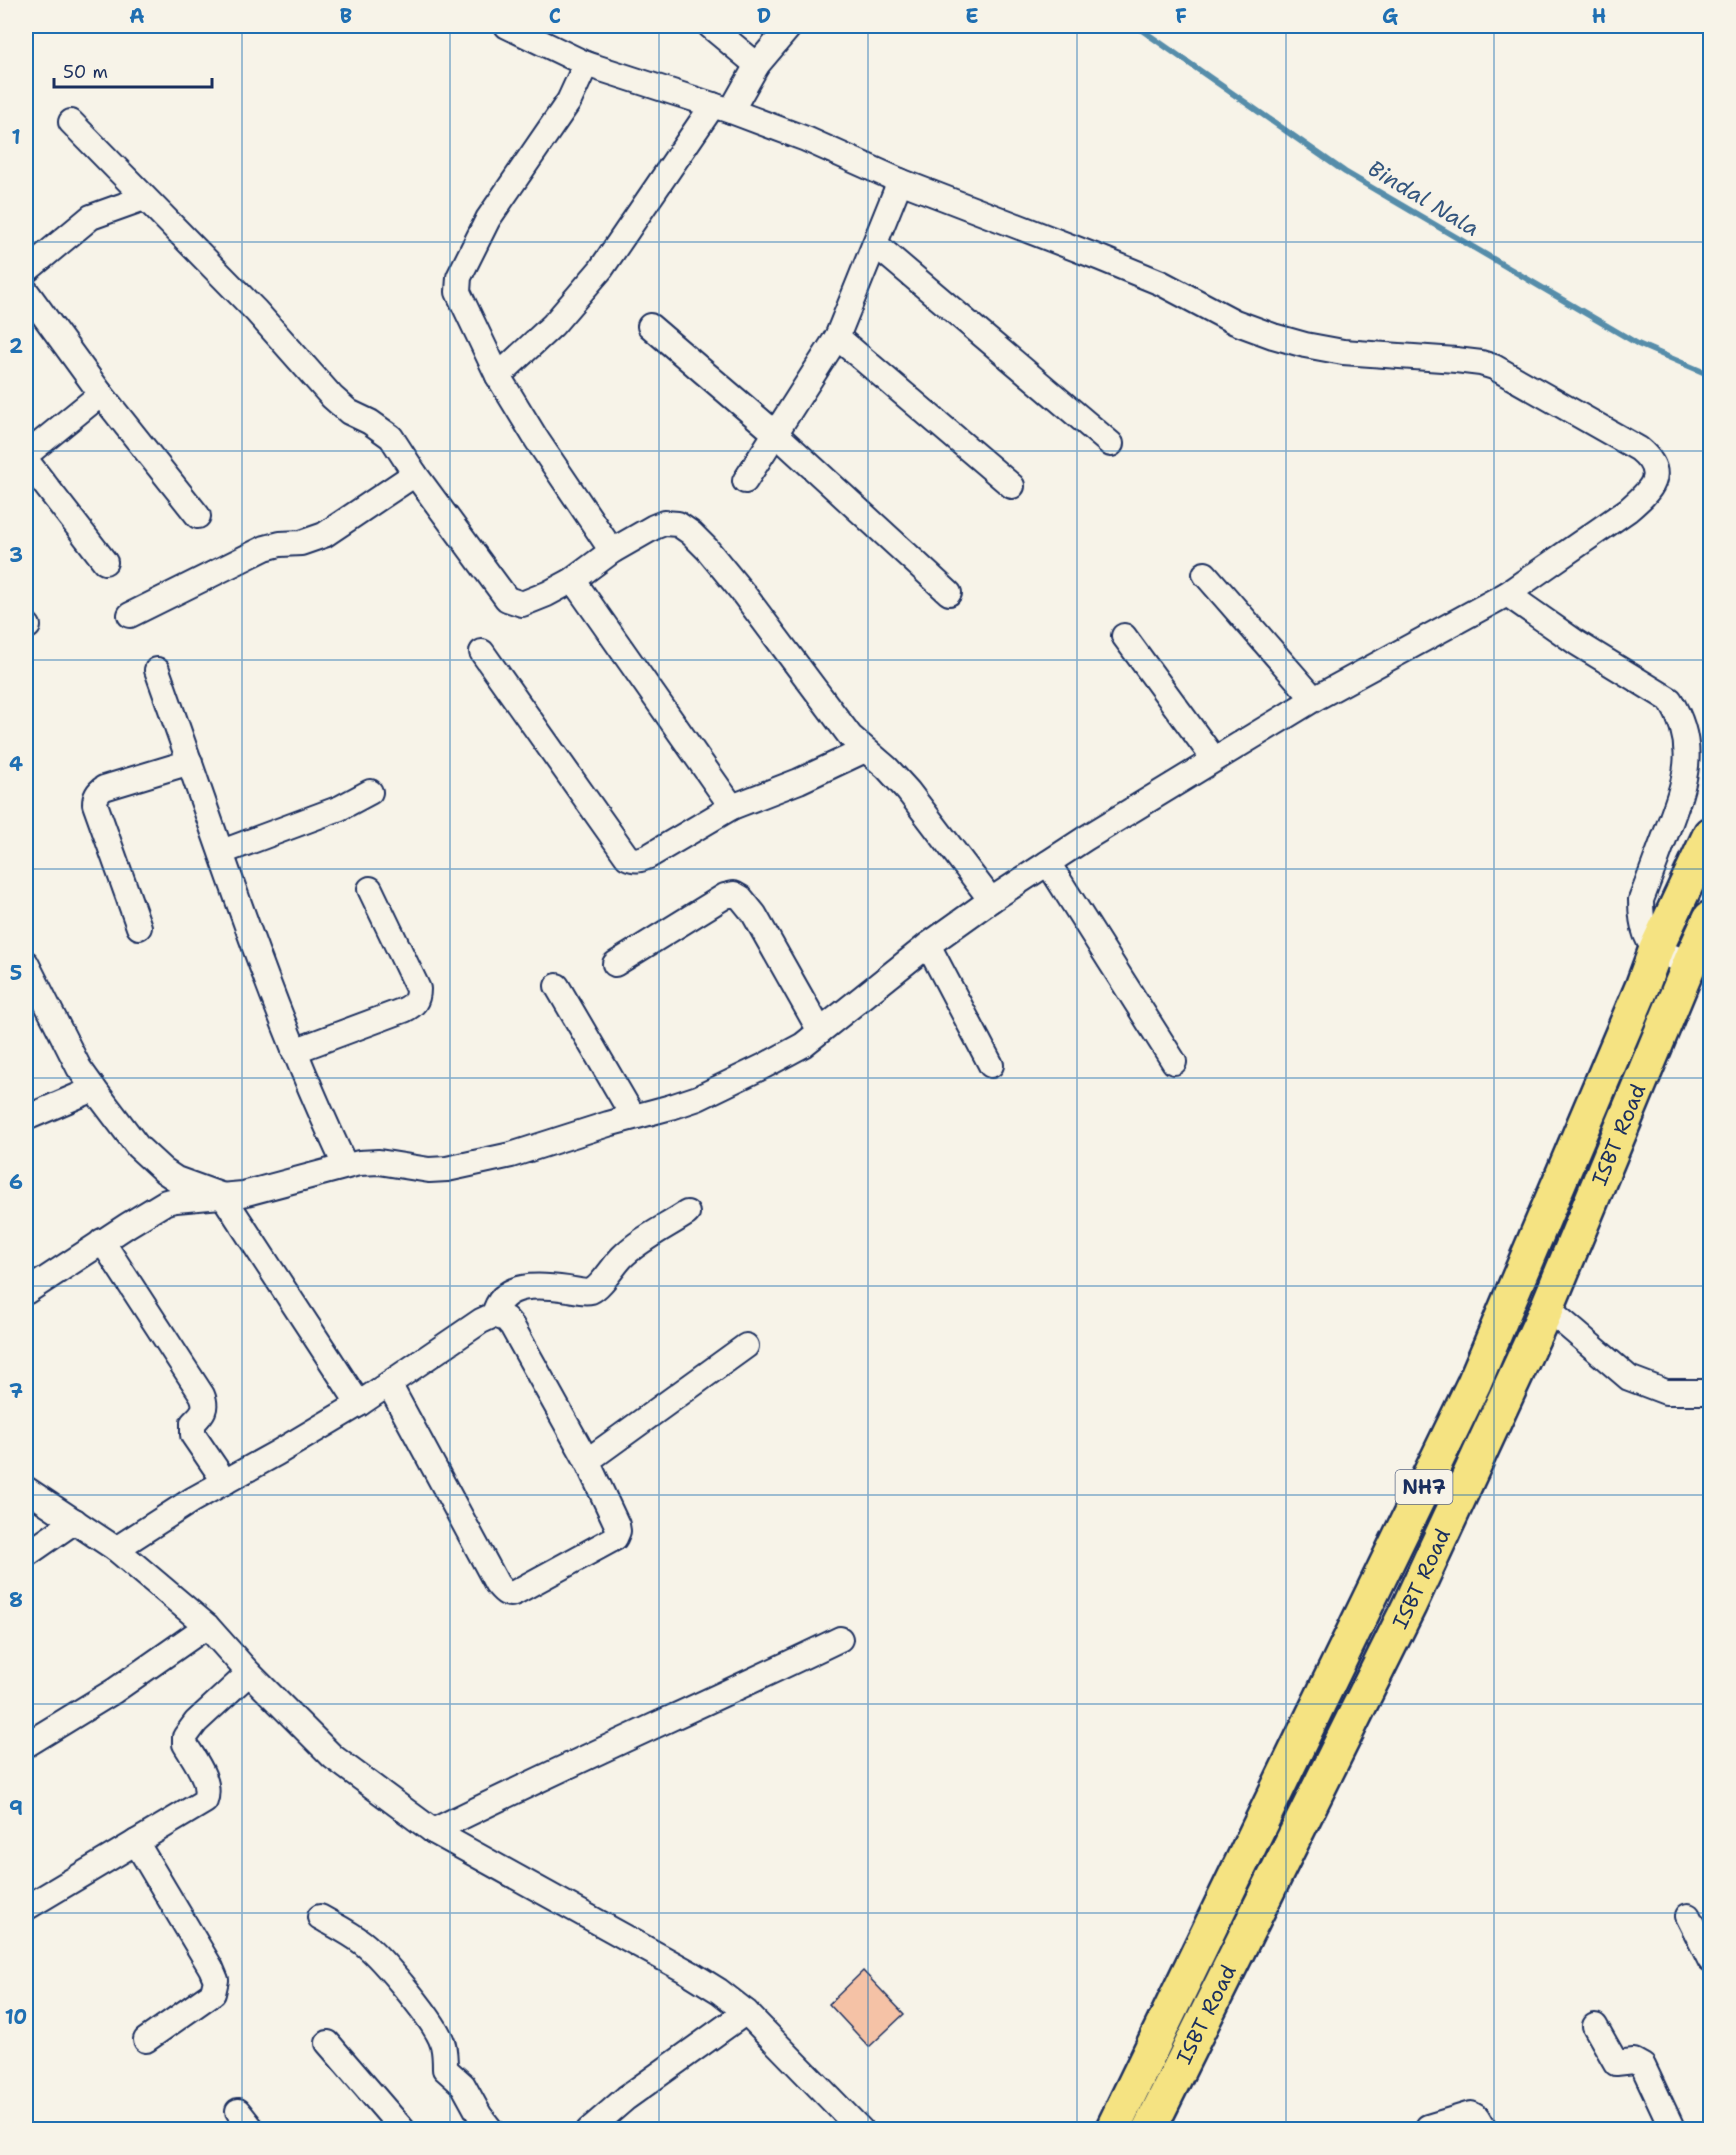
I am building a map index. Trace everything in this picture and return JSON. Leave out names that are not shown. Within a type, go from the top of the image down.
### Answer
[{"type":"highway","name":"NH7","points":[[1112,2130],[1474,1383],[1638,998],[1656,949],[1710,834]]},
{"type":"highway","name":"ISBT Road","points":[[1149,2130],[1409,1606],[1547,1308],[1710,918]]},
{"type":"street","points":[[26,1292],[102,1241],[166,1202],[261,1189],[345,1165],[379,1162],[429,1170],[447,1169],[511,1155],[698,1098],[774,1061],[802,1045],[928,945],[1048,862],[1314,699],[1507,594],[1628,510],[1644,496],[1655,478],[1649,457],[1622,438],[1494,367],[1456,360],[1343,352],[1273,336],[1235,322],[1161,283],[900,181],[806,139],[722,108],[586,64],[507,26]]},
{"type":"street","points":[[710,26],[757,65]]},
{"type":"street","points":[[498,376],[553,325],[601,269],[722,108],[790,26]]},
{"type":"street","points":[[586,64],[569,101],[488,219],[459,277],[458,292],[498,376],[537,440],[612,551]]},
{"type":"street","points":[[71,122],[256,311],[332,398],[349,412],[370,422],[391,437],[415,474],[507,599],[522,604],[547,594],[573,580],[612,551],[664,523],[678,524],[691,533],[743,593],[838,721],[908,791],[991,900]]},
{"type":"street","points":[[745,481],[837,337],[900,181]]},
{"type":"street","points":[[26,271],[91,217],[144,198]]},
{"type":"street","points":[[875,244],[1111,444]]},
{"type":"street","points":[[26,291],[100,394],[198,516]]},
{"type":"street","points":[[650,326],[776,434],[949,593]]},
{"type":"street","points":[[837,337],[1012,486]]},
{"type":"street","points":[[26,455],[100,394]]},
{"type":"street","points":[[26,460],[105,562]]},
{"type":"street","points":[[129,615],[265,548],[280,544],[301,543],[324,535],[415,474]]},
{"type":"street","points":[[1204,574],[1314,699]]},
{"type":"street","points":[[573,580],[732,807]]},
{"type":"street","points":[[1507,594],[1577,643],[1670,700],[1679,715],[1684,728],[1687,754],[1684,787],[1641,900],[1641,912],[1645,931],[1656,949],[1690,963]]},
{"type":"street","points":[[1124,636],[1214,759]]},
{"type":"street","points":[[482,652],[627,857],[634,860],[641,860],[649,856],[732,807],[799,781],[865,750]]},
{"type":"street","points":[[157,670],[262,969],[294,1051],[345,1165]]},
{"type":"street","points":[[139,927],[95,799],[104,788],[190,762]]},
{"type":"street","points":[[222,852],[340,808],[370,792]]},
{"type":"street","points":[[1048,862],[1174,1062]]},
{"type":"street","points":[[294,1051],[404,1010],[417,1001],[418,989],[370,889]]},
{"type":"street","points":[[615,964],[725,896],[734,894],[741,898],[754,914],[820,1031]]},
{"type":"street","points":[[928,945],[991,1065]]},
{"type":"street","points":[[26,963],[79,1068],[94,1089],[138,1147],[164,1171],[176,1179],[223,1196],[359,1404]]},
{"type":"street","points":[[557,986],[633,1116]]},
{"type":"street","points":[[26,1118],[94,1089]]},
{"type":"street","points":[[494,1315],[496,1305],[501,1300],[512,1291],[524,1287],[590,1291],[598,1286],[625,1254],[687,1213]]},
{"type":"street","points":[[102,1241],[202,1395],[204,1411],[193,1423],[193,1435],[225,1482]]},
{"type":"street","points":[[1547,1308],[1629,1378],[1666,1392],[1710,1392]]},
{"type":"street","points":[[116,1549],[192,1500],[277,1454],[359,1404],[388,1384],[481,1321],[494,1315],[506,1319],[512,1326],[587,1461],[617,1525],[618,1534],[615,1538],[526,1587],[508,1594],[496,1584],[388,1384]]},
{"type":"street","points":[[587,1461],[746,1346]]},
{"type":"street","points":[[26,1489],[116,1549],[207,1626],[333,1757],[433,1831],[719,1991],[746,2012],[861,2130]]},
{"type":"street","points":[[26,1555],[75,1521]]},
{"type":"street","points":[[26,1745],[114,1690],[207,1626]]},
{"type":"street","points":[[433,1831],[840,1639]]},
{"type":"street","points":[[26,1908],[205,1801],[208,1788],[206,1781],[185,1744],[184,1737],[196,1722],[249,1672]]},
{"type":"street","points":[[136,1842],[216,1980],[213,1993],[146,2040]]},
{"type":"street","points":[[1688,1916],[1710,1960]]},
{"type":"street","points":[[320,1917],[366,1945],[405,1988],[427,2017],[443,2044],[445,2069],[462,2085],[491,2130]]},
{"type":"street","points":[[590,2130],[626,2098],[746,2012]]},
{"type":"street","points":[[1595,2026],[1616,2063],[1634,2061],[1643,2066],[1673,2130]]},
{"type":"street","points":[[328,2043],[403,2130]]},
{"type":"street","points":[[238,2111],[254,2130]]},
{"type":"street","points":[[1428,2127],[1471,2114],[1478,2118],[1485,2130]]},
{"type":"building","points":[[863,1971],[904,2014],[869,2047],[829,2004]]},
{"type":"waterway","name":"Bindal Nala","points":[[1136,26],[1345,172],[1638,344],[1710,375]]}]
